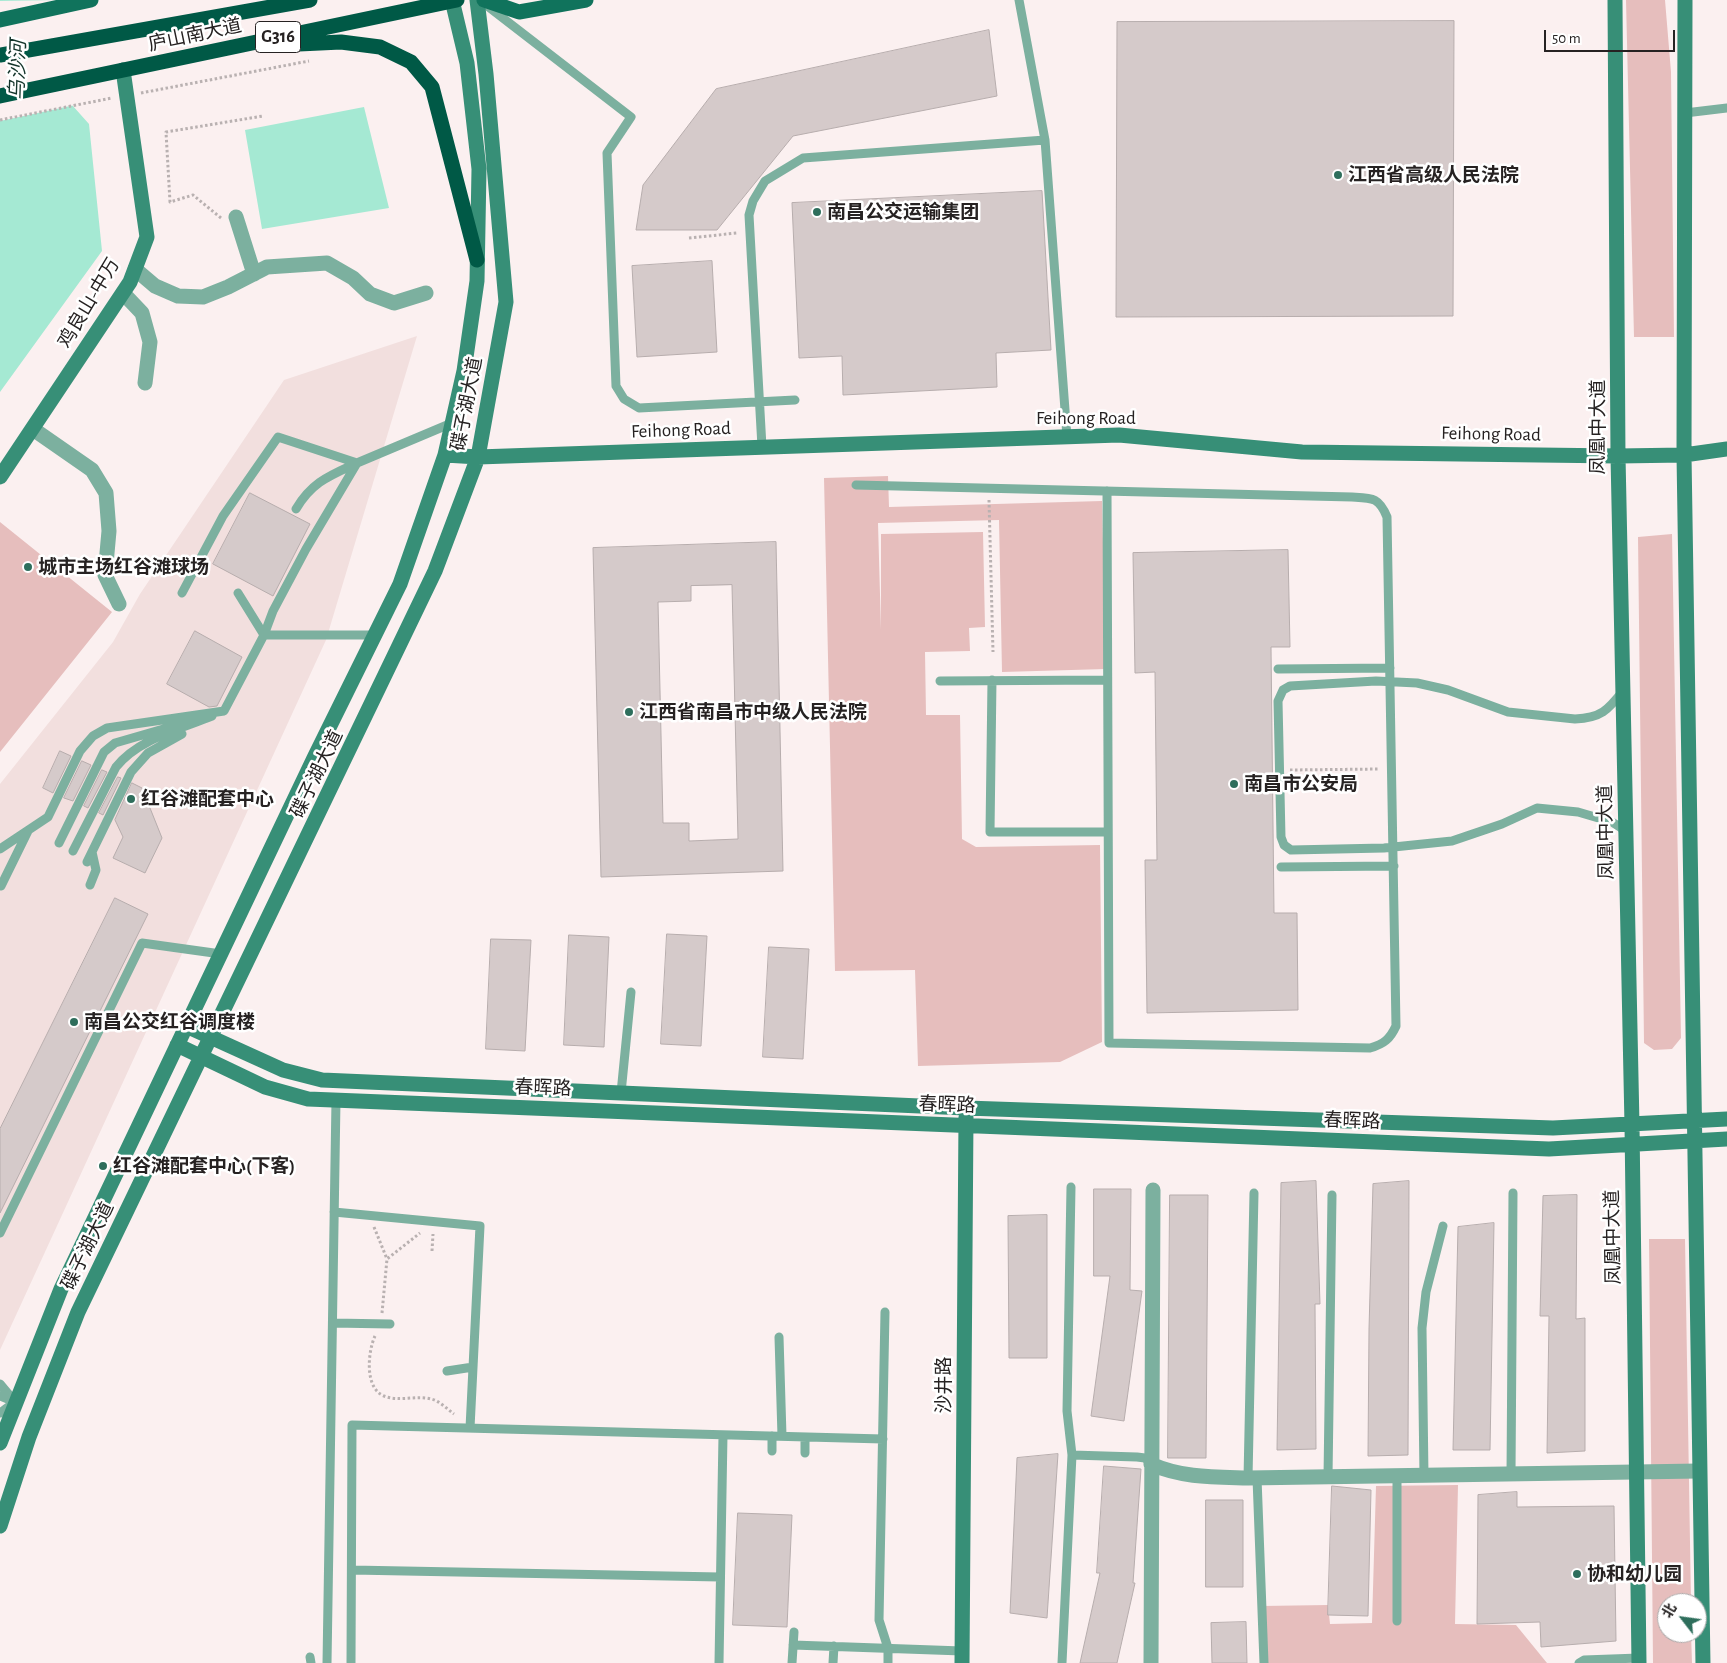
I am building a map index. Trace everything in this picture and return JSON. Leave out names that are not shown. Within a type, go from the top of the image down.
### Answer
[{"type":"highway","name":"庐山南大道","points":[[0,55],[283,3],[310,0]]},
{"type":"highway","name":"庐山南大道","points":[[0,96],[457,0]]},
{"type":"highway","points":[[234,47],[341,42],[380,47],[411,62],[432,87],[477,260]]},
{"type":"main road","name":"碟子湖大道","points":[[0,1444],[61,1289],[220,954],[400,584],[445,455],[464,371],[477,281],[479,169],[467,63],[452,0]]},
{"type":"main road","name":"碟子湖大道","points":[[0,1526],[29,1437],[78,1312],[436,571],[478,457],[506,302],[478,0]]},
{"type":"main road","points":[[484,0],[519,12],[586,0]]},
{"type":"main road","name":"凤凰中大道","points":[[1615,0],[1618,456],[1632,1125],[1639,1660]]},
{"type":"main road","points":[[1685,0],[1684,455],[1693,1141],[1703,1663]]},
{"type":"main road","points":[[0,20],[87,1]]},
{"type":"main road","name":"鸡良山-中万","points":[[0,477],[123,293],[135,269],[147,237],[122,97],[123,70]]},
{"type":"main road","name":"Feihong Road","points":[[445,455],[478,457],[1119,435],[1302,452],[1618,456],[1684,455],[1727,449]]},
{"type":"main road","name":"春晖路","points":[[186,1026],[283,1070],[322,1080],[966,1108],[1543,1128],[1727,1119]]},
{"type":"main road","name":"春晖路","points":[[177,1045],[265,1087],[308,1099],[1549,1149],[1727,1139]]},
{"type":"main road","name":"沙井路","points":[[962,1657],[966,1108]]},
{"type":"street","points":[[236,217],[254,274]]},
{"type":"street","points":[[135,269],[155,286],[178,296],[203,296],[228,287],[267,267],[327,263],[353,278],[370,294],[394,303],[426,293]]},
{"type":"street","points":[[123,293],[142,313],[150,342],[145,383]]},
{"type":"street","points":[[32,429],[92,470],[106,493],[108,531],[105,575],[119,604]]},
{"type":"street","points":[[1150,1663],[1153,1190]]},
{"type":"street","points":[[1151,1464],[1166,1471],[1183,1474],[1252,1478],[1636,1471],[1699,1472]]},
{"type":"lane","points":[[478,0],[631,117],[607,153],[616,386],[624,399],[639,408],[795,400]]},
{"type":"lane","points":[[1019,0],[1045,140],[1067,436]]},
{"type":"lane","points":[[1685,113],[1727,108]]},
{"type":"lane","points":[[762,447],[761,401],[749,215],[753,201],[765,181],[804,158],[1045,140]]},
{"type":"lane","points":[[296,509],[304,495],[319,480],[452,423]]},
{"type":"lane","points":[[182,593],[223,516],[278,437],[357,463]]},
{"type":"lane","points":[[87,862],[131,772],[148,753],[224,711],[306,549],[357,463]]},
{"type":"lane","points":[[856,485],[988,488],[1106,491],[1373,498],[1382,505],[1386,516],[1392,769],[1389,848],[1394,866],[1396,1026],[1391,1036],[1383,1044],[1370,1048],[1109,1043],[1106,491]]},
{"type":"lane","points":[[238,593],[264,635]]},
{"type":"lane","points":[[264,635],[375,635]]},
{"type":"lane","points":[[1278,669],[1390,668]]},
{"type":"lane","points":[[992,680],[990,832],[1108,832]]},
{"type":"lane","points":[[940,681],[1108,680]]},
{"type":"lane","points":[[1623,691],[1607,711],[1585,719],[1508,712],[1448,690],[1417,683],[1376,681],[1290,686],[1283,690],[1278,701],[1281,837],[1284,845],[1291,850],[1389,848],[1452,841],[1502,824],[1537,808],[1578,812],[1612,822],[1626,831]]},
{"type":"lane","points":[[0,849],[48,817],[80,751],[93,736],[107,728],[224,711]]},
{"type":"lane","points":[[58,843],[104,752],[115,743],[224,711]]},
{"type":"lane","points":[[73,851],[116,767],[125,755],[140,746],[224,711]]},
{"type":"lane","points":[[1,886],[29,830]]},
{"type":"lane","points":[[90,885],[96,870],[92,852]]},
{"type":"lane","points":[[1281,867],[1394,866]]},
{"type":"lane","points":[[0,1233],[142,943],[220,954]]},
{"type":"lane","points":[[621,1093],[631,992]]},
{"type":"lane","points":[[327,1663],[336,1100]]},
{"type":"lane","points":[[1062,1663],[1072,1454],[1068,1411],[1070,1187]]},
{"type":"lane","points":[[1254,1193],[1252,1478],[1264,1663]]},
{"type":"lane","points":[[1511,1474],[1513,1193]]},
{"type":"lane","points":[[1328,1477],[1332,1195]]},
{"type":"lane","points":[[334,1212],[480,1226],[470,1428]]},
{"type":"lane","points":[[1424,1476],[1422,1328],[1426,1292],[1443,1226]]},
{"type":"lane","points":[[885,1312],[879,1620],[888,1648],[888,1663]]},
{"type":"lane","points":[[332,1323],[385,1324]]},
{"type":"lane","points":[[779,1337],[782,1436]]},
{"type":"lane","points":[[447,1371],[473,1367]]},
{"type":"lane","points":[[0,1384],[15,1402]]},
{"type":"lane","points":[[0,1396],[15,1402]]},
{"type":"lane","points":[[0,1413],[15,1402]]},
{"type":"lane","points":[[351,1663],[352,1425],[883,1439]]},
{"type":"lane","points":[[719,1663],[723,1435]]},
{"type":"lane","points":[[772,1436],[772,1450]]},
{"type":"lane","points":[[805,1437],[805,1453]]},
{"type":"lane","points":[[1072,1454],[1137,1456],[1145,1458],[1151,1464]]},
{"type":"lane","points":[[1397,1476],[1397,1622]]},
{"type":"lane","points":[[352,1570],[720,1577]]},
{"type":"lane","points":[[792,1663],[794,1632]]},
{"type":"lane","points":[[793,1645],[888,1648],[962,1657]]},
{"type":"lane","points":[[833,1663],[834,1646]]},
{"type":"lane","points":[[1579,1663],[1584,1660],[1639,1660]]},
{"type":"path","points":[[0,120],[312,60]]},
{"type":"path","points":[[242,236],[194,195],[170,202],[166,132],[263,116]]},
{"type":"path","points":[[689,238],[750,232]]},
{"type":"path","points":[[988,488],[993,652]]},
{"type":"path","points":[[1280,770],[1392,769]]},
{"type":"path","points":[[368,1215],[387,1259],[385,1324],[373,1342],[370,1361],[372,1382],[377,1391],[385,1397],[432,1399],[470,1428]]},
{"type":"path","points":[[387,1259],[434,1222]]},
{"type":"shaded area","points":[[1626,0],[1665,0],[1671,72],[1674,337],[1634,337]]},
{"type":"shaded area","name":"红谷滩配套中心","points":[[417,336],[326,640],[0,1350],[0,784],[113,642],[140,594],[284,380]]},
{"type":"shaded area","points":[[888,476],[889,507],[1102,501],[1106,669],[1002,672],[999,520],[878,523],[881,630],[881,534],[983,532],[985,627],[969,628],[970,651],[925,652],[926,715],[960,715],[962,839],[976,847],[1100,845],[1102,1042],[1060,1062],[918,1066],[915,970],[835,971],[824,478]]},
{"type":"shaded area","name":"城市主场红谷滩球场","points":[[0,522],[112,612],[0,752]]},
{"type":"shaded area","points":[[1672,534],[1681,1038],[1672,1049],[1654,1050],[1644,1043],[1638,537]]},
{"type":"shaded area","points":[[1649,1239],[1685,1239],[1691,1593],[1657,1593],[1657,1643],[1691,1643],[1692,1663],[1653,1663]]},
{"type":"shaded area","points":[[1458,1485],[1455,1624],[1516,1625],[1547,1663],[1264,1663],[1262,1606],[1328,1605],[1330,1624],[1372,1623],[1376,1486]]},
{"type":"water","name":"乌沙河","points":[[0,0],[57,0],[50,25],[64,96],[89,124],[102,251],[0,392]]},
{"type":"water","points":[[364,107],[389,208],[262,229],[245,130]]},
{"type":"pier","points":[[59,0],[53,25],[66,95],[75,105],[0,121],[0,1]]},
{"type":"building","points":[[1454,21],[1453,316],[1116,317],[1117,22]]},
{"type":"building","points":[[989,30],[997,96],[793,136],[717,230],[636,230],[643,185],[716,89]]},
{"type":"building","points":[[1042,191],[1051,350],[996,353],[997,387],[843,395],[842,356],[799,358],[792,203]]},
{"type":"building","points":[[712,261],[717,352],[637,357],[632,266]]},
{"type":"building","points":[[250,493],[310,524],[273,596],[213,564]]},
{"type":"building","name":"江西省南昌市中级人民法院","points":[[776,542],[783,871],[601,877],[593,548]],"holes":[[[732,585],[738,839],[689,841],[689,823],[663,823],[658,602],[691,601],[691,586]]]},
{"type":"building","points":[[1288,550],[1290,647],[1271,647],[1274,913],[1297,913],[1298,1010],[1147,1013],[1145,860],[1157,860],[1155,672],[1135,673],[1133,553]]},
{"type":"building","points":[[195,631],[242,657],[217,706],[209,707],[167,684]]},
{"type":"building","points":[[60,751],[71,756],[53,793],[43,788]]},
{"type":"building","points":[[82,761],[91,765],[73,801],[64,798]]},
{"type":"building","points":[[102,770],[107,772],[88,808],[84,806]]},
{"type":"building","points":[[118,777],[121,778],[103,815],[99,813]]},
{"type":"building","points":[[132,783],[142,788],[162,838],[145,873],[113,858],[123,837],[115,820]]},
{"type":"building","name":"南昌公交红谷调度楼","points":[[115,898],[148,914],[0,1213],[0,1129]]},
{"type":"building","points":[[667,934],[707,936],[701,1046],[661,1044]]},
{"type":"building","points":[[569,935],[609,937],[604,1047],[564,1045]]},
{"type":"building","points":[[491,939],[531,940],[525,1051],[486,1049]]},
{"type":"building","points":[[769,947],[809,949],[803,1059],[763,1057]]},
{"type":"building","points":[[1316,1181],[1320,1304],[1315,1304],[1316,1449],[1277,1450],[1281,1183]]},
{"type":"building","points":[[1409,1181],[1408,1455],[1368,1456],[1373,1184]]},
{"type":"building","points":[[1094,1189],[1131,1189],[1130,1290],[1142,1291],[1124,1421],[1091,1416],[1110,1276],[1094,1276]]},
{"type":"building","points":[[1170,1195],[1208,1195],[1206,1458],[1168,1458]]},
{"type":"building","points":[[1577,1195],[1576,1319],[1585,1318],[1585,1451],[1547,1453],[1549,1316],[1540,1316],[1543,1196]]},
{"type":"building","points":[[1047,1215],[1047,1358],[1009,1358],[1008,1216]]},
{"type":"building","points":[[1494,1223],[1490,1450],[1453,1450],[1458,1227]]},
{"type":"building","points":[[1058,1454],[1047,1618],[1010,1613],[1017,1458]]},
{"type":"building","points":[[1104,1466],[1141,1469],[1133,1583],[1135,1583],[1117,1663],[1080,1663],[1100,1573],[1097,1573]]},
{"type":"building","points":[[1332,1486],[1371,1490],[1368,1616],[1328,1615]]},
{"type":"building","points":[[1517,1492],[1517,1507],[1614,1506],[1616,1641],[1541,1647],[1540,1622],[1477,1624],[1478,1495]]},
{"type":"building","points":[[1206,1500],[1243,1500],[1243,1587],[1206,1587]]},
{"type":"building","points":[[738,1513],[792,1515],[787,1627],[733,1625]]},
{"type":"building","points":[[1246,1622],[1247,1663],[1212,1663],[1211,1623]]},
{"type":"place","name":"江西省高级人民法院","points":[[1338,175]]},
{"type":"place","name":"南昌公交运输集团","points":[[817,212]]},
{"type":"place","name":"城市主场红谷滩球场","points":[[28,567]]},
{"type":"place","name":"江西省南昌市中级人民法院","points":[[629,712]]},
{"type":"place","name":"南昌市公安局","points":[[1234,784]]},
{"type":"place","name":"红谷滩配套中心","points":[[131,799]]},
{"type":"place","name":"南昌公交红谷调度楼","points":[[74,1022]]},
{"type":"place","name":"红谷滩配套中心(下客)","points":[[103,1166]]},
{"type":"place","name":"协和幼儿园","points":[[1577,1574]]}]
